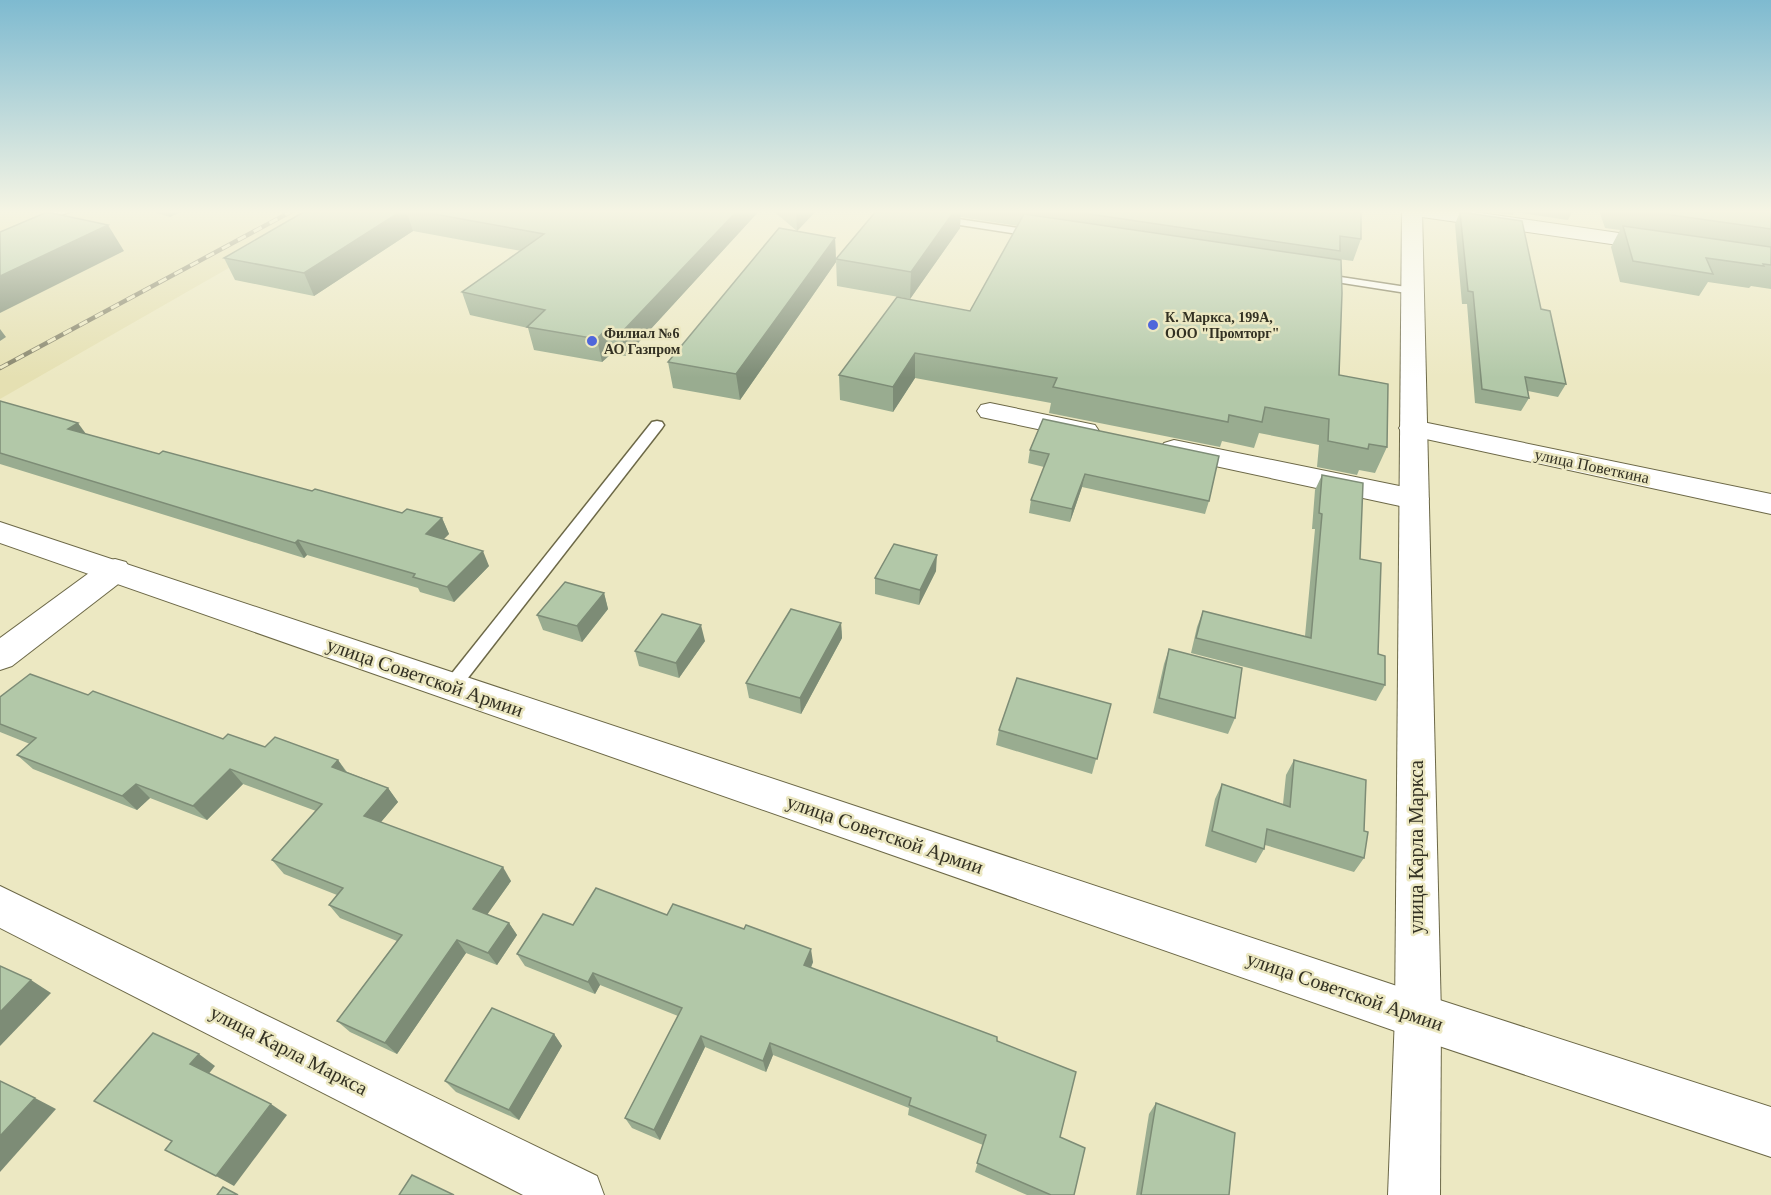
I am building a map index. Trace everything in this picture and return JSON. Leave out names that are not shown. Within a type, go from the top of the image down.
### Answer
[{"type":"street","name":"улица Карла Маркса","points":[[1413,266],[1418,1016],[1414,1195]]},
{"type":"street","points":[[990,411],[1116,437]]},
{"type":"street","name":"улица Поветкина","points":[[1413,428],[1771,504]]},
{"type":"street","points":[[1150,445],[1414,500]]},
{"type":"street","name":"улица Советской Армии","points":[[0,532],[1418,1016],[1771,1132]]},
{"type":"street","points":[[0,657],[115,570]]},
{"type":"street","name":"улица Карла Маркса","points":[[0,906],[578,1195]]},
{"type":"lane","points":[[1315,276],[1413,291]]},
{"type":"lane","points":[[451,687],[657,424]]},
{"type":"shaded area","points":[[0,266],[233,266],[0,399]]},
{"type":"building","points":[[0,266],[22,266],[0,276]]},
{"type":"building","points":[[265,266],[315,266],[304,273]]},
{"type":"building","points":[[499,266],[685,266],[621,333],[605,330],[597,339],[527,327],[545,310],[462,292]]},
{"type":"building","points":[[748,266],[815,266],[736,374],[668,362]]},
{"type":"building","points":[[875,266],[915,266],[911,272]]},
{"type":"building","points":[[995,266],[1341,266],[1339,375],[1388,384],[1387,447],[1369,444],[1368,449],[1328,441],[1329,419],[1265,407],[1262,422],[1229,415],[1228,422],[1053,387],[1057,378],[915,353],[893,387],[839,375],[897,297],[970,311]]},
{"type":"building","points":[[1465,266],[1532,266],[1541,309],[1550,311],[1566,384],[1525,377],[1529,398],[1482,389],[1473,292],[1468,291]]},
{"type":"building","points":[[1662,266],[1709,266],[1713,274]]},
{"type":"building","points":[[0,401],[78,423],[68,429],[159,454],[163,451],[402,513],[407,509],[442,518],[426,534],[483,551],[447,587],[413,577],[415,574],[298,540],[295,543],[0,453]]},
{"type":"building","points":[[1043,419],[1219,456],[1209,501],[1085,474],[1072,509],[1031,500],[1049,454],[1030,450]]},
{"type":"building","points":[[1322,475],[1363,483],[1360,559],[1381,563],[1378,654],[1385,656],[1385,685],[1196,638],[1203,611],[1311,638],[1322,514],[1319,513]]},
{"type":"building","points":[[894,544],[937,555],[920,590],[875,578]]},
{"type":"building","points":[[565,582],[604,593],[577,626],[537,615]]},
{"type":"building","points":[[791,609],[841,623],[800,698],[746,683]]},
{"type":"building","points":[[662,614],[701,625],[676,663],[635,651]]},
{"type":"building","points":[[1169,649],[1242,668],[1235,718],[1159,698]]},
{"type":"building","points":[[30,674],[88,695],[93,691],[223,739],[228,734],[265,747],[275,737],[338,760],[332,767],[388,788],[364,816],[503,867],[473,909],[509,923],[488,953],[457,940],[385,1043],[337,1021],[402,935],[329,905],[343,888],[272,860],[322,804],[230,769],[193,806],[136,784],[122,796],[17,755],[36,738],[0,724],[0,697]]},
{"type":"building","points":[[1017,678],[1111,704],[1097,759],[999,730]]},
{"type":"building","points":[[1294,760],[1366,780],[1364,831],[1368,832],[1364,858],[1267,829],[1264,849],[1212,831],[1222,784],[1290,807]]},
{"type":"building","points":[[596,888],[667,915],[673,904],[744,929],[746,925],[811,949],[804,965],[997,1037],[997,1041],[1076,1072],[1060,1137],[1085,1148],[1074,1195],[1051,1195],[977,1163],[986,1135],[909,1105],[911,1098],[770,1043],[763,1061],[701,1036],[654,1130],[625,1118],[682,1008],[593,973],[588,982],[517,954],[543,914],[573,925]]},
{"type":"building","points":[[0,966],[31,980],[0,1012]]},
{"type":"building","points":[[492,1008],[554,1034],[509,1110],[445,1081]]},
{"type":"building","points":[[153,1033],[199,1054],[190,1064],[271,1104],[216,1176],[165,1150],[172,1141],[94,1101]]},
{"type":"building","points":[[0,1081],[35,1098],[0,1136]]},
{"type":"building","points":[[1156,1103],[1235,1133],[1229,1195],[1141,1195]]},
{"type":"building","points":[[412,1175],[454,1195],[399,1195]]},
{"type":"building","points":[[223,1187],[238,1195],[217,1195]]},
{"type":"railway","points":[[0,368],[190,266]]},
{"type":"place","name":"К. Маркса, 199А, ООО \"Промторг\"","points":[[1153,325]]},
{"type":"place","name":"Филиал №6 АО Газпром","points":[[592,341]]}]
